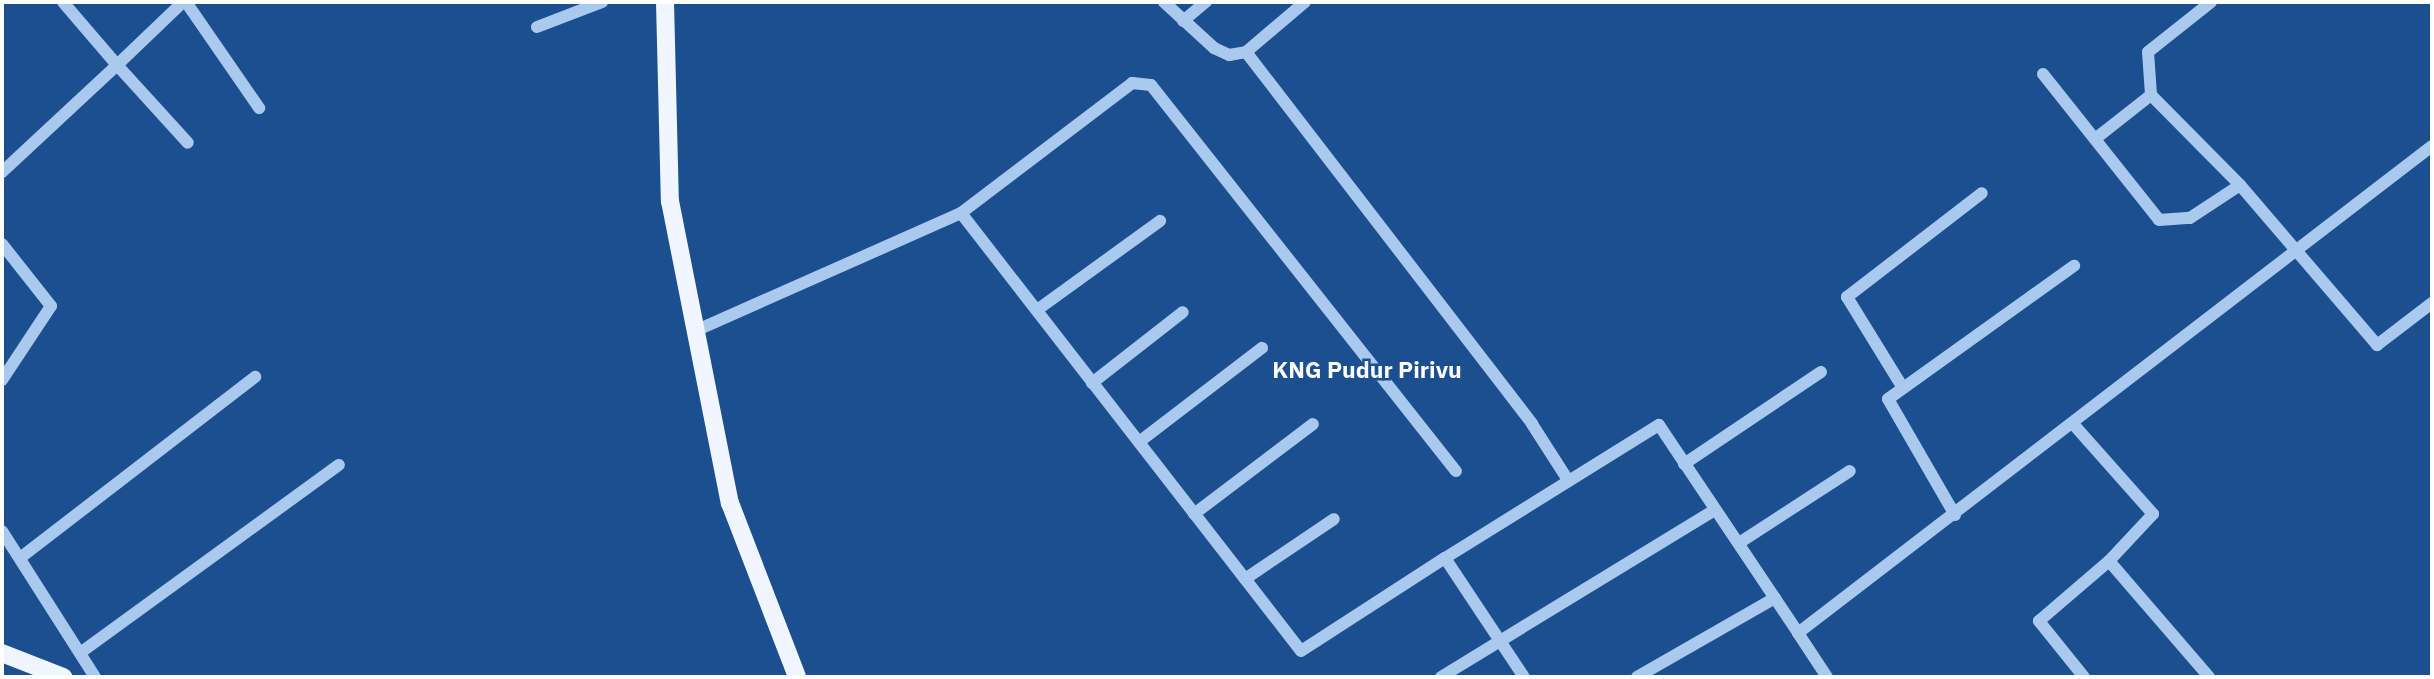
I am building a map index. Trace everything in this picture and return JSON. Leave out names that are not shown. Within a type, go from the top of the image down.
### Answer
[{"type":"main road","points":[[665,2],[670,201],[695,331],[730,503],[797,677]]},
{"type":"main road","points":[[2,653],[63,677]]},
{"type":"street","points":[[63,2],[188,143]]},
{"type":"street","points":[[2,172],[184,2],[259,108]]},
{"type":"street","points":[[537,27],[602,2]]},
{"type":"street","points":[[1164,2],[1214,48],[1229,55],[1246,52],[1305,2]]},
{"type":"street","points":[[1183,21],[1206,2]]},
{"type":"street","points":[[2211,2],[2148,52],[2151,95],[2240,185],[2377,345],[2432,303]]},
{"type":"street","points":[[1246,52],[1532,424],[1568,480]]},
{"type":"street","points":[[2043,74],[2159,220],[2190,218],[2240,185]]},
{"type":"street","points":[[695,331],[961,214],[1132,83],[1151,85],[1456,471]]},
{"type":"street","points":[[2095,139],[2151,95]]},
{"type":"street","points":[[1798,633],[2074,425],[2432,146]]},
{"type":"street","points":[[1903,388],[1847,298],[1982,193]]},
{"type":"street","points":[[961,214],[1301,651],[1659,425],[1827,677]]},
{"type":"street","points":[[1037,310],[1160,221]]},
{"type":"street","points":[[2,244],[51,306],[2,380]]},
{"type":"street","points":[[1955,515],[1888,399],[2074,265]]},
{"type":"street","points":[[1092,383],[1183,312]]},
{"type":"street","points":[[1139,442],[1262,348]]},
{"type":"street","points":[[1684,464],[1821,372]]},
{"type":"street","points":[[20,558],[255,377]]},
{"type":"street","points":[[1194,514],[1313,424]]},
{"type":"street","points":[[2074,425],[2153,514],[2109,561],[2039,621],[2084,677]]},
{"type":"street","points":[[80,653],[339,465]]},
{"type":"street","points":[[1739,543],[1850,471]]},
{"type":"street","points":[[1441,677],[1715,510]]},
{"type":"street","points":[[1245,579],[1334,519]]},
{"type":"street","points":[[2,531],[95,677]]},
{"type":"street","points":[[1445,558],[1524,677]]},
{"type":"street","points":[[2109,561],[2209,677]]},
{"type":"street","points":[[1637,677],[1775,598]]},
{"type":"district","name":"KNG Pudur Pirivu","points":[[1367,369]]}]
